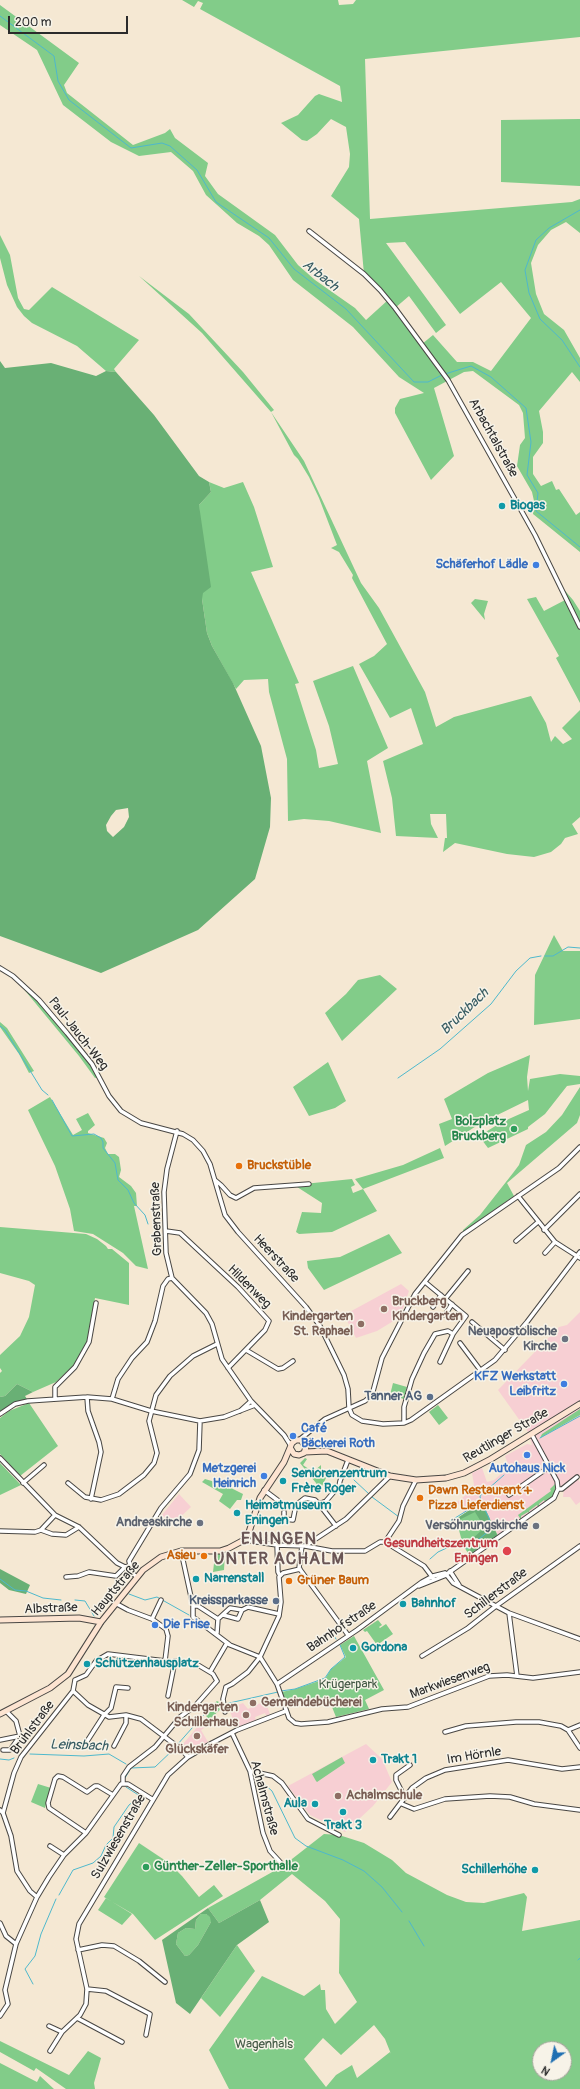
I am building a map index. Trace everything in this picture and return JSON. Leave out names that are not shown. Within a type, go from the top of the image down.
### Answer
[{"type":"main road","name":"Reutlinger Straße","points":[[297,1444],[321,1451],[327,1451],[390,1476],[416,1480],[460,1475],[491,1460],[580,1404]]},
{"type":"main road","points":[[297,1444],[305,1452]]},
{"type":"main road","points":[[284,1462],[294,1454],[297,1444]]},
{"type":"main road","points":[[244,1540],[249,1532],[264,1490],[297,1444]]},
{"type":"main road","points":[[294,1454],[301,1455],[305,1452],[321,1451]]},
{"type":"main road","name":"Hauptstraße","points":[[0,1714],[50,1688],[68,1674],[78,1661],[102,1622],[137,1577],[143,1570],[161,1557],[180,1551],[220,1551],[244,1540]]},
{"type":"main road","name":"Albstraße","points":[[0,1620],[79,1618],[102,1622]]},
{"type":"street","name":"Arbachtalstraße","points":[[308,231],[364,274],[395,308],[446,376],[535,536],[580,627]]},
{"type":"street","name":"Paul-Jauch-Weg","points":[[0,968],[12,976],[38,1000],[67,1033],[92,1064],[109,1096],[121,1111],[141,1123],[177,1132]]},
{"type":"street","name":"Heerstraße","points":[[177,1132],[193,1140],[203,1151],[210,1164],[222,1206],[230,1223],[306,1307],[324,1332],[347,1382],[350,1399],[349,1408]]},
{"type":"street","name":"Grabenstraße","points":[[172,1278],[166,1253],[164,1208],[165,1181],[177,1132]]},
{"type":"street","points":[[112,1399],[118,1379],[132,1358],[147,1342],[155,1321],[162,1286],[168,1279],[172,1278],[206,1313],[212,1324],[222,1359],[251,1401],[284,1435],[297,1444],[305,1435],[325,1419],[365,1401],[372,1394],[382,1358],[415,1294],[462,1235],[559,1168],[580,1147]]},
{"type":"street","points":[[215,1180],[221,1184],[230,1195],[236,1198],[254,1188],[309,1184]]},
{"type":"street","points":[[544,1230],[580,1194]]},
{"type":"street","points":[[349,1408],[352,1415],[362,1421],[374,1424],[404,1423],[423,1412],[481,1371],[505,1350],[579,1255],[554,1242],[518,1196]]},
{"type":"street","points":[[516,1241],[538,1222]]},
{"type":"street","name":"Hildenweg","points":[[166,1231],[180,1233],[238,1287],[267,1318],[269,1323],[267,1327],[228,1368]]},
{"type":"street","points":[[545,1253],[554,1242]]},
{"type":"street","points":[[446,1298],[468,1271]]},
{"type":"street","points":[[425,1282],[466,1316],[453,1334],[440,1362]]},
{"type":"street","points":[[433,1307],[441,1295]]},
{"type":"street","points":[[54,1398],[55,1387],[75,1367],[89,1342],[96,1303]]},
{"type":"street","points":[[445,1315],[452,1304]]},
{"type":"street","points":[[472,1322],[505,1350]]},
{"type":"street","points":[[404,1423],[404,1407],[412,1379],[424,1353],[435,1334],[448,1331],[453,1334]]},
{"type":"street","points":[[460,1343],[481,1371]]},
{"type":"street","points":[[68,1483],[90,1499],[101,1500],[119,1494],[130,1487],[152,1467],[157,1452],[149,1421],[156,1395],[175,1371],[193,1356],[218,1344]]},
{"type":"street","points":[[246,1350],[278,1368],[283,1368],[293,1362]]},
{"type":"street","points":[[87,1397],[88,1411],[101,1452],[90,1499]]},
{"type":"street","points":[[0,1414],[15,1404],[54,1398],[87,1397],[112,1399],[151,1411],[200,1421],[224,1417],[255,1405]]},
{"type":"street","points":[[239,1412],[251,1401]]},
{"type":"street","points":[[66,1577],[78,1576],[89,1572],[116,1576],[127,1566],[166,1500],[182,1484],[196,1463],[199,1450],[200,1421]]},
{"type":"street","points":[[532,1435],[557,1481],[558,1489],[562,1488],[577,1477]]},
{"type":"street","points":[[0,1458],[23,1484],[56,1515],[79,1527],[117,1563],[127,1566],[137,1577]]},
{"type":"street","points":[[319,1504],[326,1501],[339,1486],[348,1460]]},
{"type":"street","points":[[23,1484],[44,1465]]},
{"type":"street","points":[[509,1495],[549,1467]]},
{"type":"street","points":[[348,1635],[300,1569],[299,1564],[303,1546],[336,1526],[390,1476]]},
{"type":"street","points":[[385,1542],[399,1521],[403,1506],[416,1480]]},
{"type":"street","name":"Bahnhofstraße","points":[[277,1684],[419,1586],[433,1578],[447,1573],[550,1503],[556,1496],[558,1489]]},
{"type":"street","points":[[264,1490],[284,1505],[296,1505],[305,1498],[315,1500],[336,1526]]},
{"type":"street","points":[[284,1512],[284,1519],[294,1520],[296,1505]]},
{"type":"street","points":[[0,1531],[35,1532],[41,1530],[56,1515]]},
{"type":"street","points":[[41,1530],[52,1534],[66,1535],[79,1527]]},
{"type":"street","points":[[249,1532],[256,1542]]},
{"type":"street","points":[[244,1540],[277,1545],[303,1546],[325,1550],[359,1552],[369,1550],[380,1542],[385,1542],[424,1566],[433,1578]]},
{"type":"street","points":[[226,1687],[248,1672],[260,1657],[276,1627],[279,1614],[280,1576],[278,1572],[277,1545]]},
{"type":"street","name":"Schillerstraße","points":[[422,1656],[468,1628],[496,1606],[580,1546]]},
{"type":"street","points":[[180,1551],[193,1606],[193,1617],[217,1633],[227,1643],[260,1657],[277,1684],[286,1711]]},
{"type":"street","points":[[280,1576],[300,1569]]},
{"type":"street","points":[[447,1573],[462,1587],[509,1613],[580,1639]]},
{"type":"street","points":[[152,1619],[160,1600]]},
{"type":"street","points":[[117,1604],[152,1619],[166,1629],[168,1636],[165,1661]]},
{"type":"street","points":[[193,1606],[198,1606],[218,1619]]},
{"type":"street","points":[[218,1619],[230,1608],[242,1610],[248,1607],[279,1614]]},
{"type":"street","points":[[223,1616],[238,1619],[242,1610]]},
{"type":"street","points":[[509,1613],[517,1676]]},
{"type":"street","points":[[217,1633],[218,1619]]},
{"type":"street","points":[[210,1672],[227,1643]]},
{"type":"street","points":[[68,1674],[75,1680],[86,1675],[96,1661],[108,1654],[198,1665],[210,1672],[216,1677],[217,1681],[226,1687]]},
{"type":"street","points":[[168,1696],[175,1661]]},
{"type":"street","name":"Markwiesenweg","points":[[286,1711],[289,1718],[295,1723],[319,1723],[382,1709],[413,1706],[489,1676],[507,1674],[533,1678],[580,1672]]},
{"type":"street","name":"Brühlstraße","points":[[3,1814],[14,1773],[21,1757],[73,1691],[75,1680]]},
{"type":"street","points":[[0,2016],[8,2004],[5,1990],[16,1944],[37,1897],[64,1856],[86,1833],[112,1795],[123,1784],[123,1776],[129,1767],[155,1747],[180,1717],[195,1706],[217,1681]]},
{"type":"street","points":[[225,1712],[223,1704],[226,1687]]},
{"type":"street","points":[[84,1746],[104,1715],[111,1708],[116,1688],[128,1688]]},
{"type":"street","points":[[73,1691],[104,1715],[109,1717],[126,1715],[141,1719],[182,1750],[188,1757]]},
{"type":"street","points":[[6,1711],[16,1721],[20,1736]]},
{"type":"street","name":"Sulzwiesenstraße","points":[[50,2051],[62,2032],[77,2018],[86,2004],[87,1989],[76,1934],[79,1924],[117,1863],[152,1799],[168,1775],[188,1757],[232,1733],[286,1711]]},
{"type":"street","points":[[114,1746],[126,1723],[126,1715]]},
{"type":"street","points":[[445,1732],[466,1726],[516,1722],[546,1723],[561,1726],[568,1730],[580,1748]]},
{"type":"street","points":[[568,1730],[580,1725]]},
{"type":"street","name":"Achalmstraße","points":[[232,1733],[250,1771],[262,1833],[270,1851],[282,1864]]},
{"type":"street","points":[[0,1740],[20,1736]]},
{"type":"street","points":[[3,1750],[10,1750],[20,1736]]},
{"type":"street","name":"Im Hörnle","points":[[390,1817],[402,1804],[412,1788],[426,1778],[445,1770],[475,1764],[508,1760],[562,1769],[580,1768]]},
{"type":"street","points":[[405,1798],[396,1780],[396,1775],[410,1765]]},
{"type":"street","points":[[250,1771],[273,1776],[282,1783],[308,1819],[339,1835]]},
{"type":"street","points":[[86,1833],[49,1808],[48,1803],[55,1779],[58,1776],[63,1776],[88,1792],[95,1786],[98,1786],[112,1795]]},
{"type":"street","points":[[123,1784],[128,1784],[152,1799]]},
{"type":"street","points":[[402,1804],[414,1808],[445,1799],[490,1796],[510,1797],[534,1804],[579,1808]]},
{"type":"street","points":[[0,1810],[3,1814],[11,1836],[17,1871],[30,1890],[37,1897]]},
{"type":"street","points":[[50,1846],[64,1856]]},
{"type":"street","points":[[0,1922],[6,1936],[16,1944]]},
{"type":"street","points":[[78,1950],[105,1945],[114,1946],[138,1961],[165,1982]]},
{"type":"street","points":[[87,1989],[106,1991],[150,2014],[146,2035]]},
{"type":"street","points":[[77,2018],[122,2042]]},
{"type":"street","points":[[49,2026],[62,2032]]},
{"type":"shaded area","name":"Bruckberg Kindergarten","points":[[401,1284],[409,1291],[400,1317],[377,1331],[356,1338],[344,1315]]},
{"type":"shaded area","points":[[580,1312],[580,1475],[576,1477],[580,1482],[580,1502],[576,1505],[570,1497],[563,1497],[564,1489],[556,1490],[546,1503],[498,1536],[482,1503],[464,1513],[457,1502],[467,1494],[466,1487],[474,1485],[472,1473],[482,1468],[487,1482],[494,1480],[509,1467],[505,1456],[527,1444],[532,1445],[528,1432],[498,1390],[559,1327],[567,1325]]},
{"type":"shaded area","points":[[179,1494],[191,1507],[175,1522],[170,1523],[162,1515]]},
{"type":"shaded area","name":"Kindergarten Schillerhaus","points":[[265,1701],[270,1714],[266,1716],[265,1713],[255,1717],[256,1720],[236,1728],[229,1708],[243,1703],[248,1709]]},
{"type":"shaded area","name":"Glückskäfer","points":[[208,1719],[209,1725],[201,1730],[208,1742],[191,1751],[183,1744],[199,1725]]},
{"type":"shaded area","name":"Achalmschule","points":[[366,1744],[382,1759],[392,1782],[373,1806],[345,1832],[310,1815],[288,1786]]},
{"type":"green space","points":[[182,0],[338,0],[339,5],[353,4],[356,0],[580,0],[580,37],[365,59],[370,219],[572,202],[580,199],[580,233],[566,222],[551,230],[538,245],[531,263],[536,294],[544,314],[564,330],[580,358],[580,382],[572,372],[539,411],[543,432],[543,443],[533,457],[533,474],[541,486],[552,481],[556,490],[559,489],[576,515],[580,512],[580,552],[533,514],[534,501],[532,492],[517,466],[520,445],[525,438],[523,413],[519,405],[473,371],[464,372],[434,388],[454,456],[431,480],[395,413],[395,408],[400,399],[424,393],[399,377],[353,327],[293,280],[269,245],[259,236],[237,223],[206,195],[193,171],[171,152],[139,156],[111,142],[63,105],[37,50],[0,25],[0,5],[79,63],[64,85],[67,93],[133,145],[165,133],[170,129],[175,138],[208,163],[205,176],[218,194],[275,235],[298,265],[315,280],[355,308],[366,320],[388,300],[364,274],[359,219],[331,196],[349,167],[350,154],[346,127],[331,119],[317,134],[307,141],[302,140],[281,123],[298,115],[315,96],[319,94],[342,102],[340,86],[200,9],[203,3],[198,1],[194,7]],"holes":[[[405,242],[460,314],[501,282],[531,318],[491,371],[473,362],[457,362],[433,335],[422,344],[395,308],[409,296],[436,333],[446,325],[386,243]]]},
{"type":"green space","points":[[580,119],[580,186],[501,182],[501,120]]},
{"type":"green space","points":[[0,235],[10,255],[18,298],[24,309],[29,310],[52,287],[139,340],[114,369],[116,372],[106,371],[77,346],[32,323],[24,316],[17,307],[7,285],[0,258]]},
{"type":"green space","points":[[139,276],[189,314],[243,372],[274,410],[271,412],[202,333]]},
{"type":"green space","points":[[0,361],[5,368],[51,363],[96,376],[106,371],[116,372],[154,415],[199,476],[209,482],[211,492],[199,505],[211,587],[203,593],[202,599],[207,633],[212,646],[233,683],[261,746],[271,798],[270,827],[255,879],[198,930],[101,973],[0,936]],"holes":[[[128,808],[129,817],[124,827],[113,837],[107,831],[106,825],[116,810]]]},
{"type":"green space","points":[[271,412],[304,461],[361,583],[379,608],[425,692],[436,727],[454,717],[531,696],[546,723],[551,742],[555,736],[563,744],[572,739],[562,728],[580,710],[580,817],[572,824],[578,834],[565,838],[561,844],[551,852],[534,857],[507,854],[455,843],[443,852],[445,838],[447,838],[446,814],[430,814],[431,824],[438,838],[396,836],[392,798],[383,761],[423,744],[411,708],[390,718],[359,664],[374,656],[387,644],[352,578],[353,575],[339,552],[331,548],[337,545],[319,498],[309,477],[294,455]]},
{"type":"green space","points":[[209,482],[224,488],[243,482],[254,507],[273,567],[251,572],[299,683],[295,684],[316,750],[319,768],[338,764],[329,726],[313,681],[353,666],[388,748],[367,761],[381,833],[329,821],[304,819],[288,821],[287,759],[269,692],[268,679],[244,680],[236,689],[212,646],[207,633],[202,599],[199,505],[211,492]]},
{"type":"green space","points":[[561,586],[580,611],[580,703],[556,658],[559,656],[527,599],[536,597],[544,611],[567,599]]},
{"type":"green space","points":[[475,599],[488,601],[484,614],[485,620],[471,603]]},
{"type":"green space","points":[[554,935],[563,951],[580,951],[580,1019],[534,1025],[535,975]]},
{"type":"green space","points":[[380,975],[397,989],[342,1041],[325,1013],[346,994],[358,980]]},
{"type":"green space","points":[[13,976],[39,1000],[100,1077],[95,1078],[79,1056]]},
{"type":"green space","points":[[0,1022],[7,1028],[34,1071],[29,1073],[19,1054],[0,1027]]},
{"type":"green space","points":[[530,1055],[527,1077],[528,1091],[530,1079],[560,1074],[580,1076],[580,1084],[567,1086],[545,1114],[528,1127],[528,1129],[488,1148],[479,1136],[502,1122],[529,1110],[528,1100],[481,1123],[445,1146],[439,1124],[452,1119],[444,1099],[488,1073]]},
{"type":"green space","points":[[328,1062],[346,1101],[335,1108],[309,1116],[293,1087]]},
{"type":"green space","points":[[580,1087],[580,1115],[577,1123],[507,1183],[514,1196],[463,1232],[463,1230],[480,1215],[519,1165],[526,1145],[546,1132],[562,1115]]},
{"type":"green space","points":[[50,1097],[73,1135],[82,1130],[76,1119],[88,1113],[95,1125],[88,1131],[88,1133],[104,1138],[107,1143],[105,1148],[108,1154],[115,1154],[119,1157],[121,1170],[119,1177],[131,1186],[136,1193],[137,1206],[134,1206],[148,1269],[136,1266],[123,1253],[93,1234],[74,1231],[70,1209],[55,1166],[28,1110]]},
{"type":"green space","points":[[440,1148],[444,1158],[363,1189],[355,1179],[403,1165]]},
{"type":"green space","points":[[352,1179],[355,1185],[351,1187],[353,1193],[363,1189],[377,1211],[332,1232],[299,1234],[296,1232],[302,1212],[321,1213],[322,1203],[294,1185]]},
{"type":"green space","points":[[0,1227],[86,1234],[97,1239],[108,1249],[112,1249],[129,1263],[129,1305],[95,1298],[88,1342],[73,1366],[56,1382],[33,1392],[17,1384],[5,1396],[0,1397],[0,1373],[2,1371],[0,1368],[0,1355],[20,1336],[29,1317],[35,1285],[29,1281],[0,1273]]},
{"type":"green space","points":[[389,1234],[402,1253],[324,1290],[308,1268],[307,1261],[340,1257]]},
{"type":"green space","points":[[393,1383],[407,1387],[404,1399],[390,1395]]},
{"type":"green space","points":[[17,1384],[33,1392],[25,1396],[27,1399],[14,1403],[0,1412],[0,1397],[5,1396]]},
{"type":"green space","points":[[29,1403],[58,1446],[20,1476],[0,1454],[0,1418],[9,1411]]},
{"type":"green space","points":[[438,1405],[448,1418],[439,1425],[429,1412]]},
{"type":"green space","points":[[580,1409],[580,1415],[540,1438],[542,1434]]},
{"type":"green space","points":[[305,1458],[307,1459],[303,1465],[313,1472],[321,1465],[321,1469],[328,1474],[319,1492],[316,1483],[300,1463]]},
{"type":"green space","points":[[0,1463],[21,1485],[0,1495]]},
{"type":"green space","points":[[205,1479],[225,1485],[243,1494],[241,1500],[237,1500],[230,1509],[219,1501],[223,1494],[202,1482]]},
{"type":"green space","points":[[555,1484],[555,1492],[552,1497],[546,1503],[544,1500],[539,1504],[539,1508],[537,1505],[529,1511],[530,1514],[528,1512],[521,1516],[521,1520],[518,1515],[551,1491],[550,1489]]},
{"type":"green space","points":[[482,1502],[498,1536],[469,1555],[463,1545],[456,1519]]},
{"type":"green space","points":[[482,1502],[497,1535],[470,1554],[471,1540],[482,1530],[483,1525],[475,1512],[457,1521],[456,1519]]},
{"type":"green space","points":[[225,1552],[224,1570],[213,1572],[215,1555]]},
{"type":"green space","points":[[0,1569],[30,1585],[26,1594],[9,1590],[0,1583]]},
{"type":"green space","points":[[378,1620],[382,1625],[379,1627],[380,1628],[386,1624],[393,1634],[377,1645],[367,1631],[365,1632],[363,1630]]},
{"type":"green space","name":"Krügerpark","points":[[354,1636],[384,1690],[365,1700],[369,1709],[336,1717],[330,1702],[323,1704],[287,1704],[282,1692],[325,1679],[331,1669],[346,1657],[340,1645]]},
{"type":"green space","points":[[217,1701],[221,1703],[222,1708],[211,1718],[211,1722],[203,1712]]},
{"type":"green space","points":[[342,1757],[345,1763],[317,1782],[316,1781],[312,1774]]},
{"type":"green space","points":[[38,1784],[51,1788],[45,1808],[31,1802]]},
{"type":"green space","name":"Wagenhals","points":[[324,1834],[339,1835],[364,1843],[392,1860],[406,1873],[447,1895],[466,1902],[484,1903],[524,1893],[527,1897],[522,1931],[580,1920],[580,2089],[229,2089],[209,2050],[262,1976],[304,1996],[320,1984],[321,1990],[325,1990],[326,2009],[335,2024],[357,2002],[339,1973],[340,1919],[325,1901],[292,1874],[260,1900],[219,1923],[208,1908],[283,1866]],"holes":[[[374,2025],[385,2039],[391,2054],[390,2052],[357,2078],[352,2065],[336,2075],[326,2087],[304,2059],[323,2038],[341,2055]]]},
{"type":"green space","points":[[139,1843],[169,1863],[199,1897],[214,1885],[223,1896],[155,1940],[133,1914],[104,1897]]},
{"type":"green space","points":[[106,1898],[132,1914],[122,1925],[98,1910]]},
{"type":"green space","points":[[260,1900],[269,1922],[237,1945],[190,2014],[176,2003],[162,1940],[208,1908],[219,1923]],"holes":[[[201,1914],[206,1914],[210,1917],[211,1922],[198,1945],[189,1955],[185,1956],[176,1944],[178,1933],[186,1928],[195,1929],[196,1920]]]},
{"type":"green space","points":[[201,1914],[206,1914],[211,1917],[211,1922],[198,1945],[189,1955],[185,1956],[176,1944],[178,1933],[186,1928],[195,1929],[196,1920]]},
{"type":"green space","points":[[237,1945],[255,1971],[220,2017],[201,1998]]},
{"type":"green space","points":[[0,2041],[69,2075],[88,2051],[101,2058],[94,2083],[95,2089],[66,2089],[36,2068],[34,2071],[0,2052]]},
{"type":"green space","points":[[0,2063],[37,2082],[40,2076],[54,2089],[0,2089]]},
{"type":"waterway","name":"Arbach","points":[[0,16],[54,56],[58,81],[69,100],[131,148],[162,143],[170,146],[197,170],[216,202],[269,238],[294,269],[346,309],[414,382],[428,382],[442,375]]},
{"type":"waterway","points":[[580,210],[549,228],[536,240],[525,270],[529,293],[540,319],[562,340],[580,367]]},
{"type":"waterway","name":"Arbach","points":[[445,374],[471,366],[491,377],[526,408],[531,442],[527,475],[538,493],[536,511],[580,547]]},
{"type":"waterway","name":"Bruckbach","points":[[545,956],[553,956],[568,947],[580,948]]},
{"type":"waterway","name":"Bruckbach","points":[[398,1078],[440,1049],[491,1004],[516,971],[530,958],[541,956]]},
{"type":"waterway","points":[[0,1026],[5,1030],[42,1090],[48,1095]]},
{"type":"waterway","points":[[52,1100],[72,1136],[94,1134],[101,1138],[103,1148],[115,1163],[118,1180],[128,1190],[134,1203],[145,1215],[148,1224]]},
{"type":"waterway","name":"Leinsbach","points":[[540,1438],[580,1416]]},
{"type":"waterway","name":"Leinsbach","points":[[430,1559],[438,1552],[451,1546],[468,1548],[490,1530],[489,1518],[481,1502],[480,1496],[504,1475]]},
{"type":"waterway","points":[[354,1480],[369,1494]]},
{"type":"waterway","points":[[372,1497],[399,1517]]},
{"type":"waterway","points":[[442,1526],[481,1502]]},
{"type":"waterway","points":[[0,1579],[15,1590],[26,1591],[43,1598],[61,1600]]},
{"type":"waterway","points":[[129,1594],[145,1600],[157,1597],[189,1615]]},
{"type":"waterway","points":[[75,1600],[85,1601],[94,1616]]},
{"type":"waterway","name":"Leinsbach","points":[[329,1628],[336,1639]]},
{"type":"waterway","name":"Leinsbach","points":[[281,1691],[295,1689],[325,1678],[331,1669],[345,1657],[340,1645]]},
{"type":"waterway","name":"Leinsbach","points":[[225,1704],[278,1692]]},
{"type":"waterway","name":"Leinsbach","points":[[177,1745],[208,1710],[214,1705],[222,1704]]},
{"type":"waterway","name":"Leinsbach","points":[[125,1778],[131,1768],[155,1767],[175,1748]]},
{"type":"waterway","name":"Leinsbach","points":[[30,1754],[84,1756],[109,1754],[126,1764]]},
{"type":"waterway","name":"Leinsbach","points":[[0,1759],[9,1760],[14,1758]]},
{"type":"waterway","points":[[256,1777],[272,1791],[295,1838],[306,1846],[343,1860],[364,1871],[382,1887],[402,1912]]},
{"type":"waterway","points":[[59,1895],[73,1870],[93,1863],[101,1856],[106,1845],[113,1838],[114,1827],[129,1805],[140,1796],[126,1787]]},
{"type":"waterway","points":[[33,1984],[25,1969],[35,1956],[41,1934],[56,1899]]},
{"type":"waterway","points":[[409,1921],[424,1946]]},
{"type":"place","name":"Biogas","points":[[502,506]]},
{"type":"place","name":"Schäferhof Lädle","points":[[536,565]]},
{"type":"place","name":"Bolzplatz Bruckberg","points":[[514,1129]]},
{"type":"place","name":"Bruckstüble","points":[[239,1166]]},
{"type":"place","name":"Bruckberg Kindergarten","points":[[384,1309]]},
{"type":"place","name":"Kindergarten St. Raphael","points":[[361,1324]]},
{"type":"place","name":"Neuapostolische Kirche","points":[[565,1339]]},
{"type":"place","name":"KFZ Werkstatt Leibfritz","points":[[564,1384]]},
{"type":"place","name":"Tanner AG","points":[[430,1397]]},
{"type":"place","name":"Café Bäckerei Roth","points":[[293,1436]]},
{"type":"place","name":"Autohaus Nick","points":[[527,1455]]},
{"type":"place","name":"Metzgerei Heinrich","points":[[264,1476]]},
{"type":"place","name":"Seniorenzentrum Frère Roger","points":[[283,1481]]},
{"type":"place","name":"Dawn Restaurant + Pizza Lieferdienst","points":[[420,1498]]},
{"type":"place","name":"Heimatmuseum Eningen","points":[[237,1513]]},
{"type":"place","name":"Andreaskirche","points":[[200,1523]]},
{"type":"place","name":"Versöhnungskirche","points":[[536,1526]]},
{"type":"place","name":"Gesundheitszentrum Eningen","points":[[507,1551]]},
{"type":"place","name":"Asieu","points":[[204,1556]]},
{"type":"place","name":"Narrenstall","points":[[196,1579]]},
{"type":"place","name":"Grüner Baum","points":[[289,1581]]},
{"type":"place","name":"Kreissparkasse","points":[[276,1601]]},
{"type":"place","name":"Bahnhof","points":[[403,1604]]},
{"type":"place","name":"Die Frise","points":[[155,1625]]},
{"type":"place","name":"Gordona","points":[[353,1648]]},
{"type":"place","name":"Schützenhausplatz","points":[[87,1664]]},
{"type":"place","name":"Gemeindebücherei","points":[[253,1703]]},
{"type":"place","name":"Kindergarten Schillerhaus","points":[[246,1715]]},
{"type":"place","name":"Glückskäfer","points":[[197,1736]]},
{"type":"place","name":"Trakt 1","points":[[373,1760]]},
{"type":"place","name":"Achalmschule","points":[[338,1796]]},
{"type":"place","name":"Aula","points":[[315,1804]]},
{"type":"place","name":"Trakt 3","points":[[343,1812]]},
{"type":"place","name":"Günther-Zeller-Sporthalle","points":[[146,1867]]},
{"type":"place","name":"Schillerhöhe","points":[[535,1870]]},
{"type":"district","name":"ENINGEN UNTER ACHALM","points":[[279,1550]]}]
